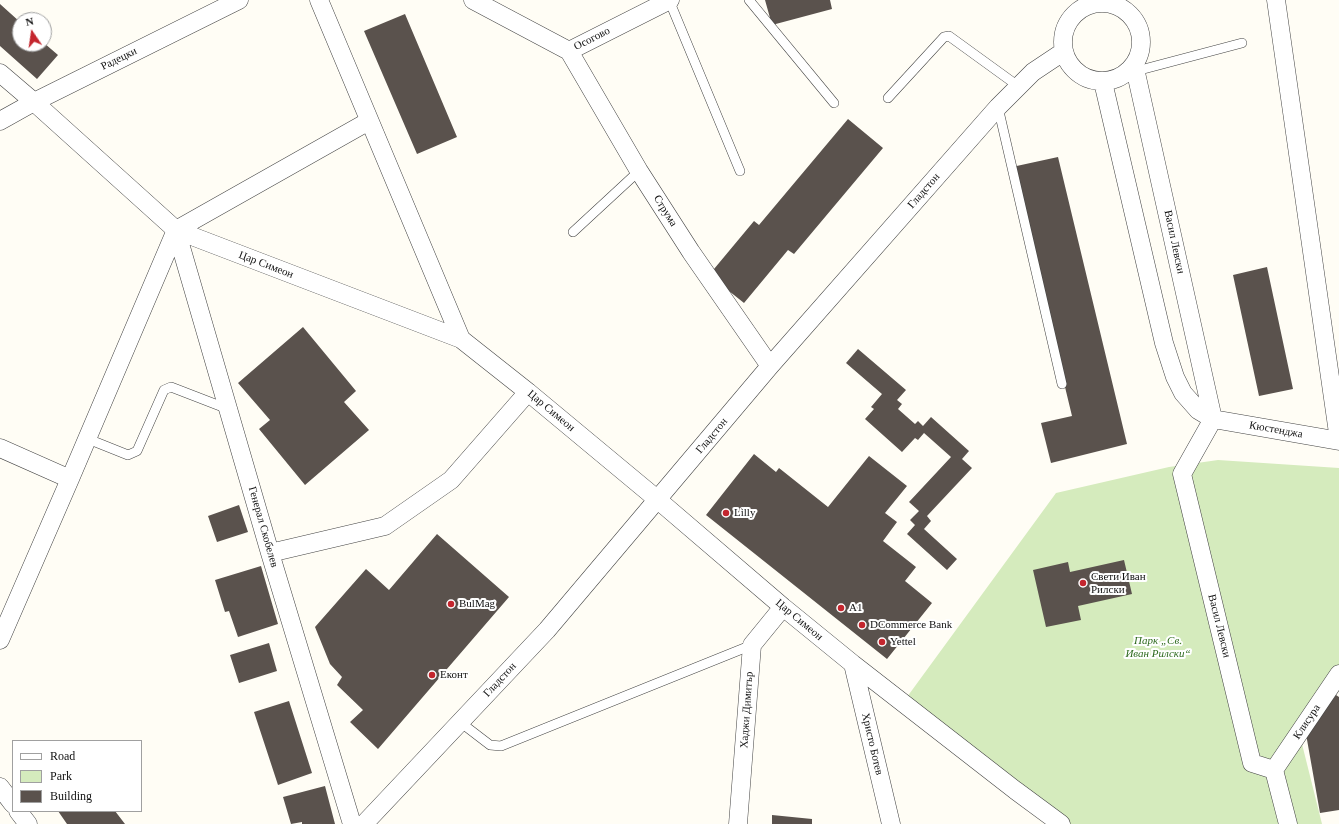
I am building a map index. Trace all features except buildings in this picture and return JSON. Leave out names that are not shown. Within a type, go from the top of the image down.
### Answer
[{"type":"street","name":"Радецки","points":[[0,120],[239,0]]},
{"type":"street","points":[[319,0],[461,339]]},
{"type":"street","name":"Осогово","points":[[473,0],[569,51],[670,0]]},
{"type":"street","points":[[1276,0],[1339,441]]},
{"type":"street","points":[[1106,2],[1119,3],[1138,25],[1140,32],[1140,52],[1132,70],[1118,78],[1103,82],[1082,76],[1067,62],[1063,52],[1062,40],[1064,28],[1080,4],[1106,2]]},
{"type":"street","name":"Струма","points":[[569,51],[639,171],[691,252],[770,366]]},
{"type":"street","name":"Гладстон","points":[[364,824],[547,630],[770,366],[998,107],[1033,72],[1063,52]]},
{"type":"street","name":"Васил Левски","points":[[1132,70],[1213,420],[1182,474],[1252,763],[1274,770]]},
{"type":"street","name":"Цар Симеон","points":[[0,73],[176,230],[461,339],[528,392],[658,500],[783,607],[853,664],[1061,824]]},
{"type":"street","points":[[1103,82],[1169,360],[1175,377],[1187,397],[1198,410],[1213,420]]},
{"type":"street","points":[[0,640],[88,439],[176,230],[369,121]]},
{"type":"street","name":"Генерал Скобелев","points":[[176,230],[270,553],[352,824]]},
{"type":"street","points":[[270,553],[385,526],[451,480],[528,392]]},
{"type":"street","name":"Кюстенджа","points":[[1213,420],[1339,441]]},
{"type":"street","points":[[0,448],[70,479]]},
{"type":"street","points":[[752,645],[783,607]]},
{"type":"street","name":"Хаджи Димитър","points":[[738,824],[752,645]]},
{"type":"street","name":"Христо Ботев","points":[[853,664],[891,824]]},
{"type":"street","name":"Клисура","points":[[1274,770],[1338,678]]},
{"type":"street","points":[[1274,770],[1288,824]]},
{"type":"street","points":[[0,786],[12,803]]},
{"type":"street","points":[[19,812],[28,824]]},
{"type":"lane","points":[[670,0],[740,171]]},
{"type":"lane","points":[[749,0],[834,103]]},
{"type":"lane","points":[[888,98],[944,37],[949,36],[1018,86]]},
{"type":"lane","points":[[1132,70],[1242,43]]},
{"type":"lane","points":[[998,107],[1062,384]]},
{"type":"lane","points":[[573,232],[639,171]]},
{"type":"lane","points":[[88,439],[128,455],[137,451],[164,390],[171,387],[228,409]]},
{"type":"lane","points":[[460,722],[490,746],[501,746],[752,645]]},
{"type":"green space","name":"Парк „Св. Иван Рилски“","points":[[1218,460],[1339,468],[1339,690],[1302,744],[1322,824],[1051,824],[899,708],[1056,493],[1169,467]]},
{"type":"place","name":"Lilly","points":[[726,513]]},
{"type":"place","name":"Свети Иван Рилски","points":[[1083,583]]},
{"type":"place","name":"BulMag","points":[[451,604]]},
{"type":"place","name":"A1","points":[[841,608]]},
{"type":"place","name":"DCommerce Bank","points":[[862,625]]},
{"type":"place","name":"Yettel","points":[[882,642]]},
{"type":"place","name":"Еконт","points":[[432,675]]}]
